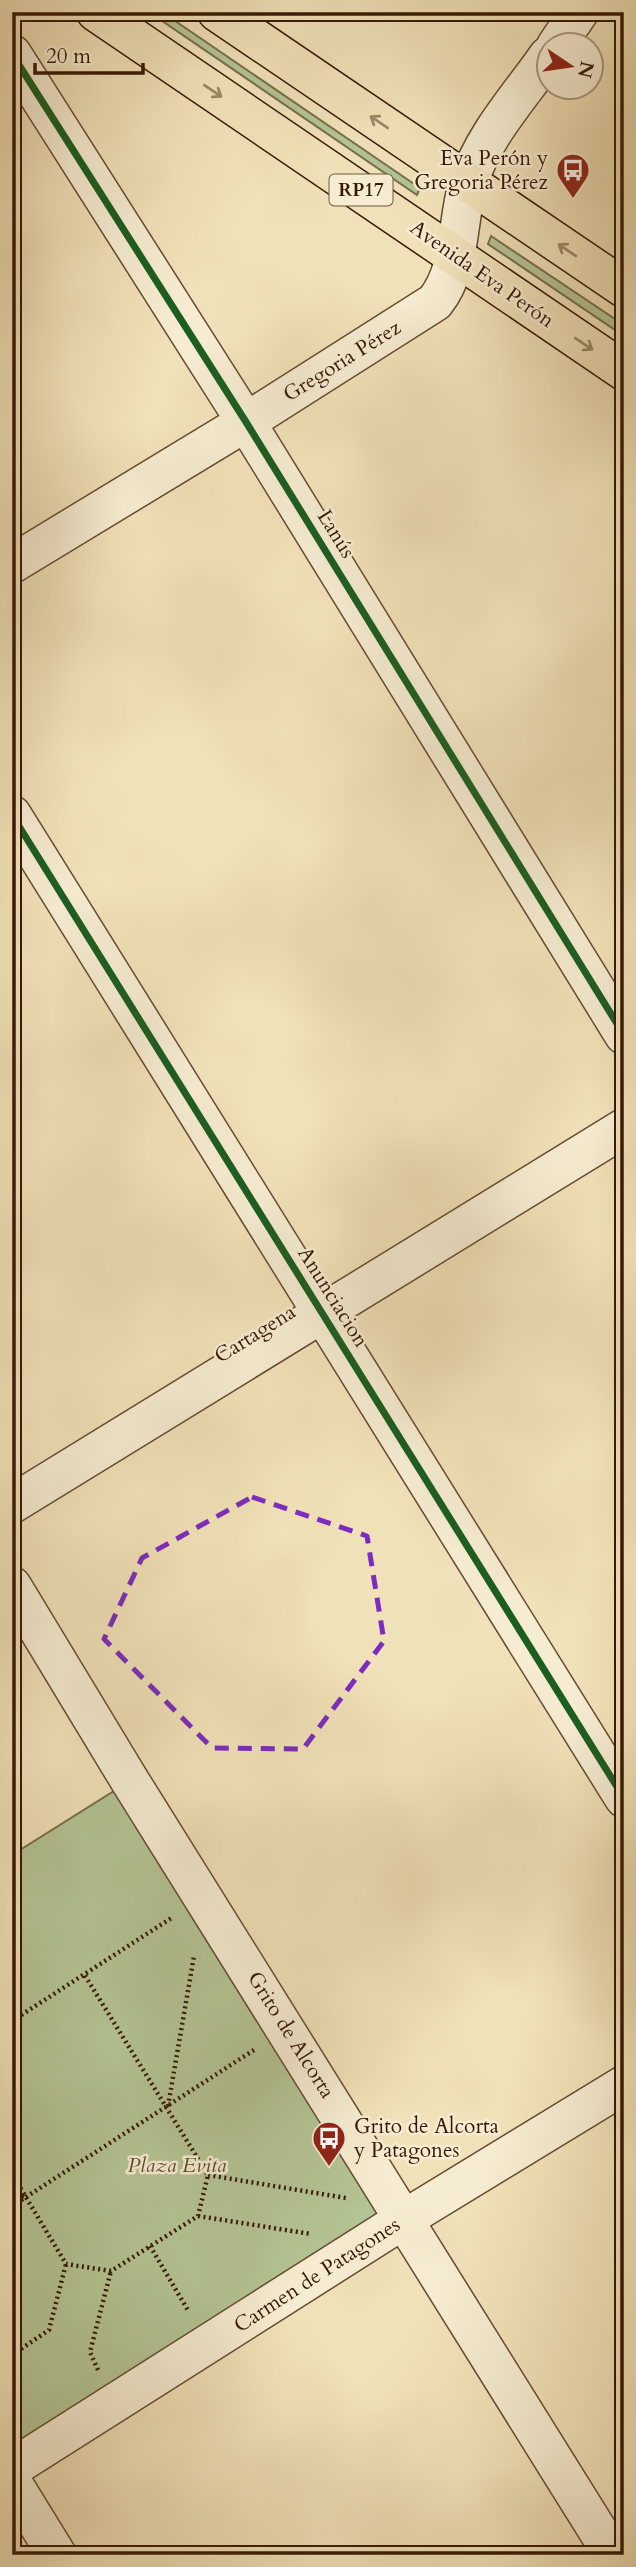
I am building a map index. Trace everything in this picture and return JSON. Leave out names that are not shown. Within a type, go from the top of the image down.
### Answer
[{"type":"main road","name":"Avenida Eva Perón","points":[[96,12],[624,371]]},
{"type":"main road","points":[[217,12],[624,288]]},
{"type":"street","points":[[565,32],[579,12]]},
{"type":"street","name":"Lanús","points":[[12,54],[246,422],[624,1035]]},
{"type":"street","name":"Gregoria Pérez","points":[[12,564],[246,422],[435,302],[446,288],[456,257],[468,182],[484,148],[534,76]]},
{"type":"street","name":"Anunciacion","points":[[12,815],[624,1798]]},
{"type":"street","name":"Cartagena","points":[[12,1504],[624,1128]]},
{"type":"street","name":"Grito de Alcorta","points":[[12,1586],[613,2555]]},
{"type":"street","name":"Carmen de Patagones","points":[[12,2468],[367,2244],[402,2213],[624,2085]]},
{"type":"street","points":[[12,2482],[57,2555]]},
{"type":"path","points":[[12,2021],[204,1897]]},
{"type":"path","points":[[168,2106],[204,1897]]},
{"type":"path","points":[[84,1974],[168,2106],[208,2175],[198,2216]]},
{"type":"path","points":[[12,2206],[287,2029]]},
{"type":"path","points":[[12,2174],[66,2264],[49,2330],[12,2356]]},
{"type":"path","points":[[208,2175],[402,2213]]},
{"type":"path","points":[[12,2192],[26,2197]]},
{"type":"path","points":[[66,2264],[111,2271],[198,2216],[367,2244]]},
{"type":"path","points":[[150,2246],[209,2344]]},
{"type":"path","points":[[111,2271],[90,2352],[114,2405]]},
{"type":"highlighted area","points":[[252,1497],[367,1536],[384,1641],[303,1749],[212,1748],[104,1639],[142,1558]]},
{"type":"green space","points":[[149,12],[162,12],[420,188],[417,195]]},
{"type":"green space","points":[[491,236],[624,325],[624,336],[488,244]]},
{"type":"green space","name":"Plaza Evita","points":[[130,1781],[406,2218],[12,2468],[12,1855]]},
{"type":"cycle path","points":[[12,54],[246,422],[624,1035]]},
{"type":"cycle path","points":[[12,815],[624,1798]]},
{"type":"place","name":"Eva Perón y Gregoria Pérez","points":[[573,200]]},
{"type":"place","name":"Grito de Alcorta y Patagones","points":[[329,2168]]}]
